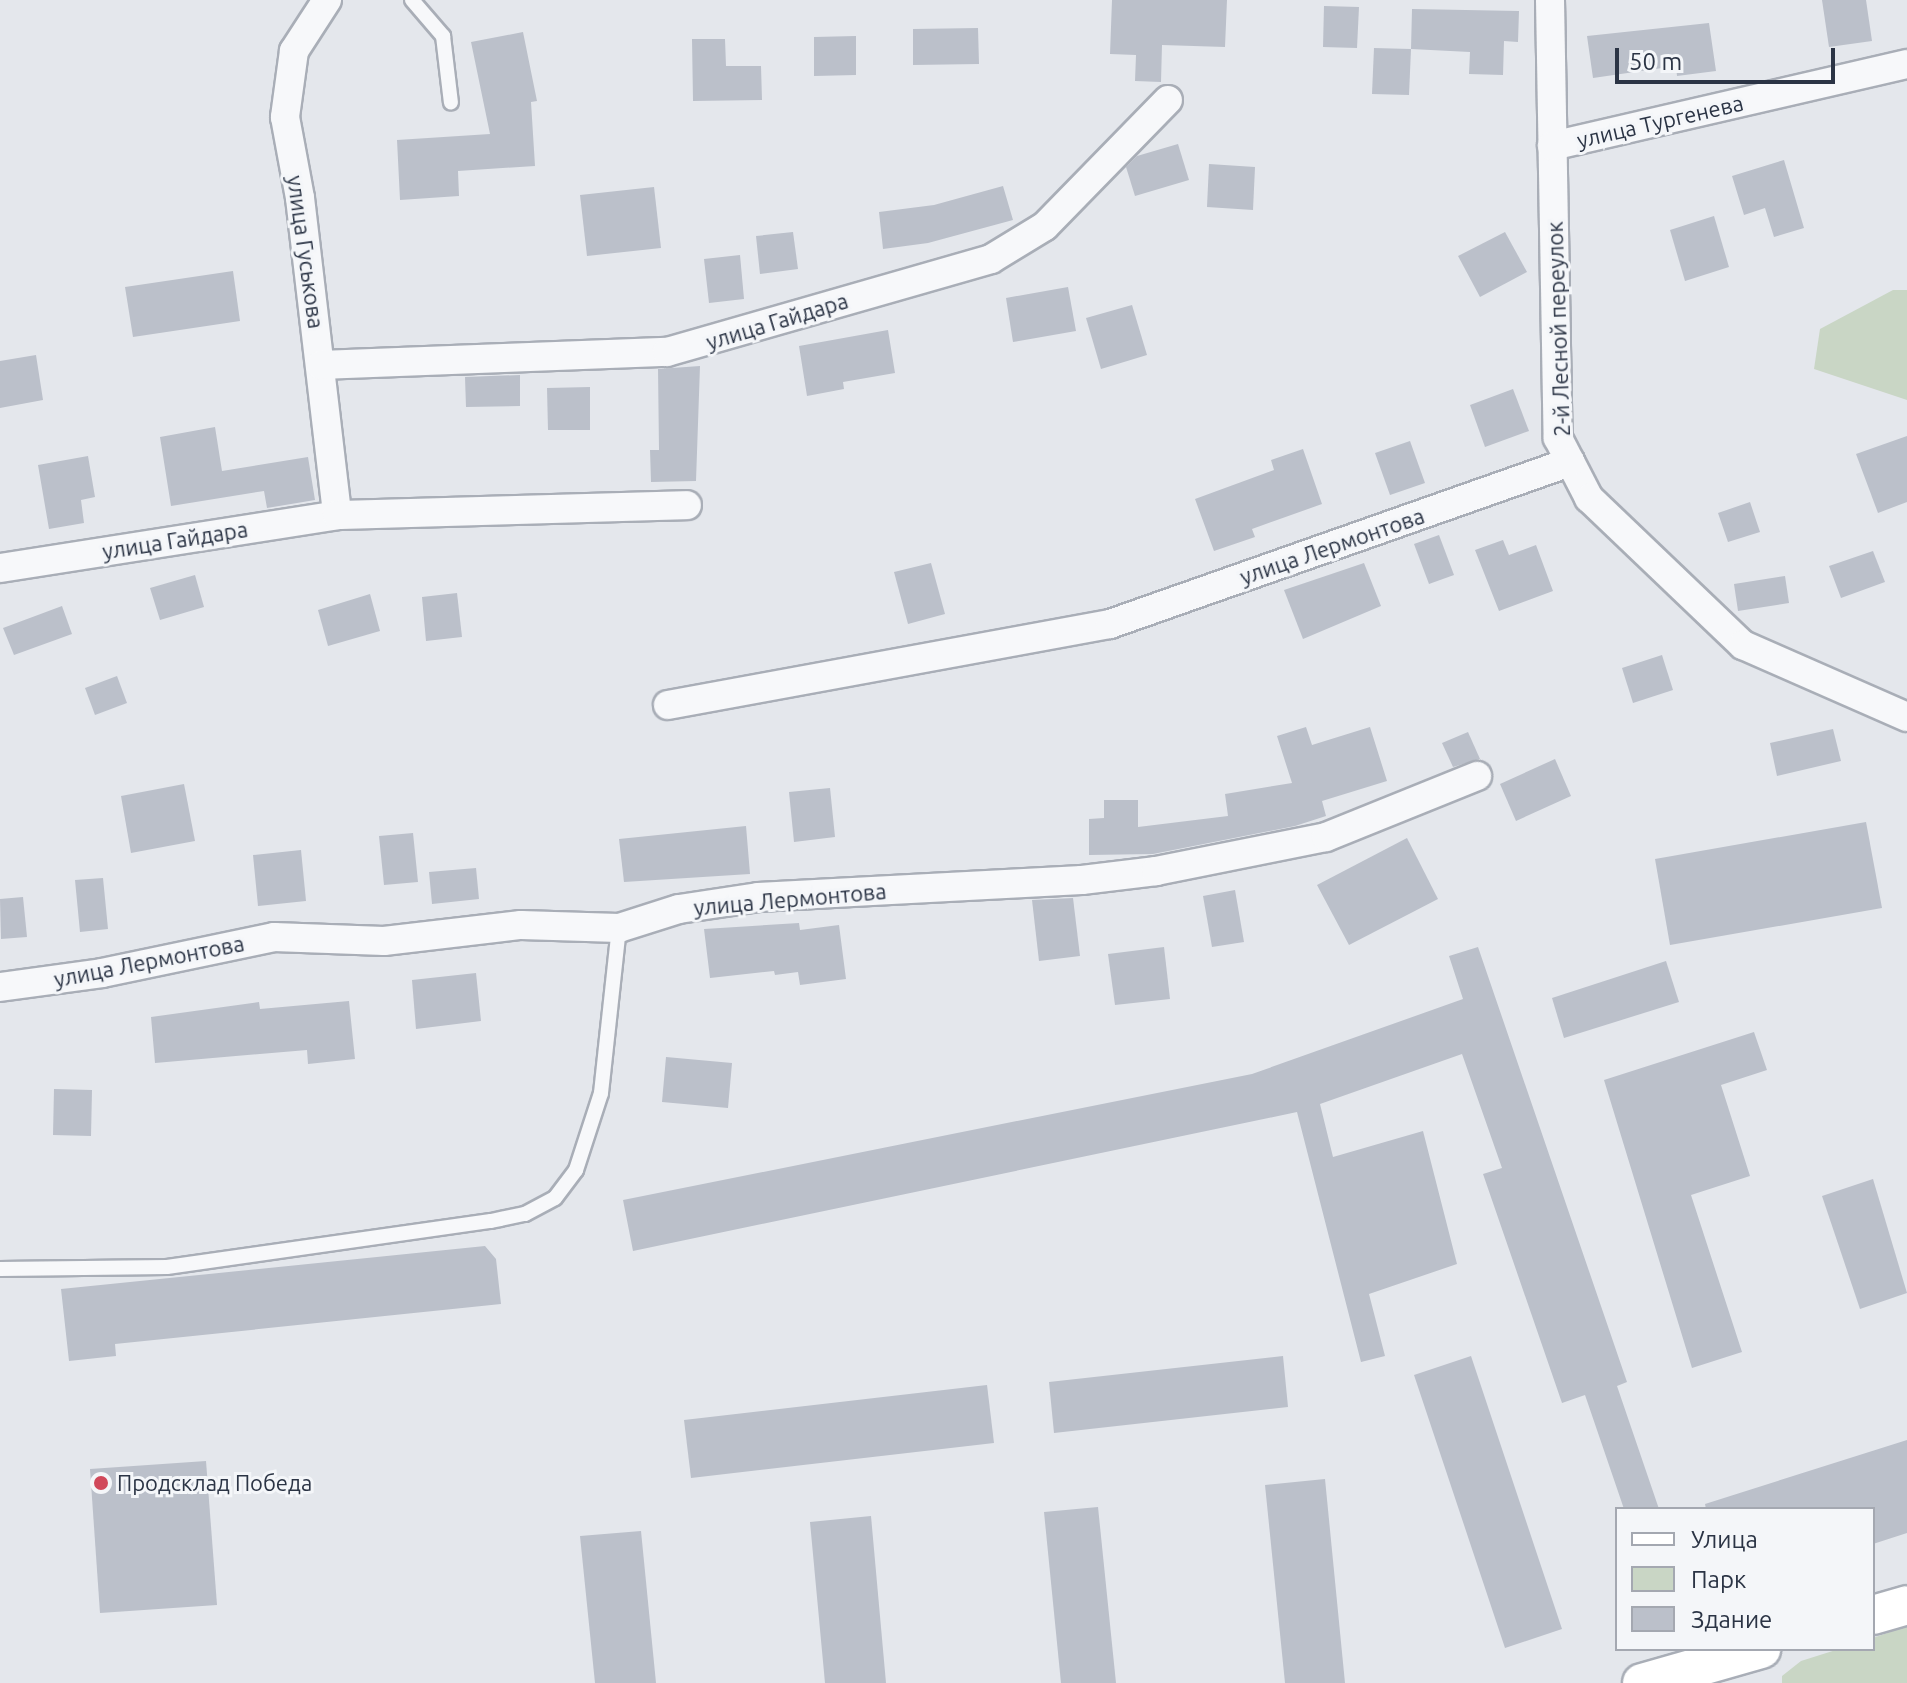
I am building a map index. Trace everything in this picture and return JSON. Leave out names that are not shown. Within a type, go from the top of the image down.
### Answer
[{"type":"main road","points":[[1875,1614],[1907,1605]]},
{"type":"main road","points":[[1642,1683],[1754,1651]]},
{"type":"street","name":"улица Гуськова","points":[[327,0],[294,51],[285,117],[321,365],[337,515]]},
{"type":"street","name":"2-й Лесной переулок","points":[[1550,0],[1558,438],[1589,498],[1619,530],[1743,645],[1907,717]]},
{"type":"street","name":"улица Тургенева","points":[[1552,146],[1907,64]]},
{"type":"street","name":"улица Гайдара","points":[[321,365],[667,352],[991,259],[1045,226],[1168,100]]},
{"type":"street","name":"улица Лермонтова","points":[[668,705],[1110,624],[1570,462]]},
{"type":"street","name":"улица Гайдара","points":[[0,568],[337,515],[687,505]]},
{"type":"street","name":"улица Лермонтова","points":[[0,987],[102,973],[274,937],[384,941],[521,925],[619,928],[679,909],[758,897],[1082,880],[1248,856],[1326,837],[1477,776]]},
{"type":"lane","points":[[412,0],[443,36],[451,103]]},
{"type":"lane","points":[[0,1269],[167,1267],[491,1221],[525,1214],[555,1198],[576,1170],[601,1093],[619,928]]},
{"type":"green space","points":[[1893,290],[1907,290],[1907,400],[1814,369],[1820,329]]},
{"type":"green space","points":[[1907,1626],[1907,1683],[1782,1683],[1782,1676],[1801,1661],[1833,1651],[1875,1651],[1875,1637]]},
{"type":"building","points":[[1112,0],[1227,0],[1225,47],[1162,45],[1161,82],[1135,81],[1136,55],[1110,54]]},
{"type":"building","points":[[1822,0],[1866,0],[1872,41],[1829,47]]},
{"type":"building","points":[[1324,6],[1359,7],[1357,48],[1323,47]]},
{"type":"building","points":[[1412,9],[1519,11],[1518,42],[1504,41],[1503,75],[1469,74],[1470,52],[1411,49]]},
{"type":"building","points":[[1709,23],[1716,71],[1677,76],[1676,66],[1593,78],[1587,36]]},
{"type":"building","points":[[978,28],[979,64],[913,65],[913,29]]},
{"type":"building","points":[[523,32],[537,101],[531,102],[535,166],[458,171],[459,196],[400,200],[397,140],[490,134],[471,42]]},
{"type":"building","points":[[856,36],[856,75],[814,76],[814,37]]},
{"type":"building","points":[[692,39],[725,39],[726,66],[761,66],[762,100],[693,101]]},
{"type":"building","points":[[1374,48],[1411,49],[1409,95],[1372,94]]},
{"type":"building","points":[[1178,144],[1189,180],[1135,196],[1126,167],[1137,156]]},
{"type":"building","points":[[1784,160],[1804,228],[1774,237],[1765,208],[1744,215],[1732,176]]},
{"type":"building","points":[[1209,164],[1255,167],[1253,210],[1207,207]]},
{"type":"building","points":[[1003,186],[1013,220],[928,243],[883,249],[879,212],[934,205]]},
{"type":"building","points":[[654,187],[661,248],[587,256],[580,195]]},
{"type":"building","points":[[1714,216],[1729,267],[1685,281],[1670,230]]},
{"type":"building","points":[[793,232],[798,269],[760,274],[756,236]]},
{"type":"building","points":[[1505,232],[1527,272],[1480,297],[1458,256]]},
{"type":"building","points":[[740,255],[744,299],[709,303],[704,259]]},
{"type":"building","points":[[233,271],[240,321],[133,337],[125,287]]},
{"type":"building","points":[[1068,287],[1076,331],[1013,342],[1006,298]]},
{"type":"building","points":[[1132,305],[1147,355],[1101,369],[1086,318]]},
{"type":"building","points":[[888,330],[895,373],[843,382],[844,389],[807,396],[799,346]]},
{"type":"building","points":[[36,355],[43,400],[0,408],[0,361]]},
{"type":"building","points":[[700,366],[696,481],[651,482],[650,450],[659,450],[658,369]]},
{"type":"building","points":[[520,375],[520,406],[466,407],[465,377]]},
{"type":"building","points":[[590,387],[590,430],[548,430],[547,388]]},
{"type":"building","points":[[1513,389],[1529,431],[1485,447],[1470,405]]},
{"type":"building","points":[[215,427],[222,471],[308,457],[315,500],[267,508],[264,491],[171,506],[160,437]]},
{"type":"building","points":[[1907,436],[1907,502],[1878,513],[1856,454]]},
{"type":"building","points":[[1410,441],[1425,483],[1390,495],[1375,453]]},
{"type":"building","points":[[1303,449],[1322,504],[1252,529],[1255,537],[1214,551],[1195,499],[1274,470],[1271,460]]},
{"type":"building","points":[[88,456],[95,497],[81,500],[84,523],[49,529],[38,465]]},
{"type":"building","points":[[1750,502],[1760,532],[1728,542],[1718,513]]},
{"type":"building","points":[[1439,535],[1454,575],[1429,584],[1414,544]]},
{"type":"building","points":[[1503,540],[1509,555],[1536,545],[1553,591],[1499,611],[1475,550]]},
{"type":"building","points":[[1873,551],[1885,582],[1841,598],[1829,566]]},
{"type":"building","points":[[931,563],[945,614],[908,624],[894,572]]},
{"type":"building","points":[[1364,563],[1381,606],[1303,639],[1284,590]]},
{"type":"building","points":[[195,575],[204,607],[160,620],[150,588]]},
{"type":"building","points":[[1785,576],[1789,603],[1738,611],[1734,584]]},
{"type":"building","points":[[457,593],[462,637],[426,641],[422,597]]},
{"type":"building","points":[[370,594],[380,631],[328,646],[318,610]]},
{"type":"building","points":[[62,606],[72,634],[14,655],[3,628]]},
{"type":"building","points":[[1662,655],[1673,690],[1633,703],[1622,668]]},
{"type":"building","points":[[117,676],[127,703],[95,715],[85,688]]},
{"type":"building","points":[[1306,727],[1312,745],[1370,727],[1387,781],[1322,801],[1326,816],[1295,826],[1153,854],[1089,855],[1089,819],[1104,818],[1104,800],[1138,800],[1138,827],[1228,816],[1225,794],[1292,783],[1277,736]]},
{"type":"building","points":[[1833,729],[1841,761],[1777,776],[1770,743]]},
{"type":"building","points":[[1468,732],[1480,759],[1453,767],[1442,743]]},
{"type":"building","points":[[1555,759],[1571,796],[1516,821],[1500,784]]},
{"type":"building","points":[[184,784],[195,841],[131,853],[121,796]]},
{"type":"building","points":[[830,788],[835,837],[794,842],[789,792]]},
{"type":"building","points":[[1866,822],[1882,908],[1670,945],[1655,859]]},
{"type":"building","points":[[746,826],[750,874],[624,882],[619,839]]},
{"type":"building","points":[[413,833],[418,882],[384,885],[379,836]]},
{"type":"building","points":[[1407,838],[1438,899],[1349,945],[1317,885]]},
{"type":"building","points":[[301,850],[306,901],[258,906],[253,855]]},
{"type":"building","points":[[476,868],[479,899],[432,904],[429,872]]},
{"type":"building","points":[[103,878],[108,929],[80,932],[75,880]]},
{"type":"building","points":[[1235,890],[1244,942],[1212,947],[1203,896]]},
{"type":"building","points":[[23,897],[27,937],[1,939],[0,899]]},
{"type":"building","points":[[1073,898],[1080,956],[1039,961],[1032,900]]},
{"type":"building","points":[[799,923],[800,930],[839,925],[846,979],[800,985],[798,972],[775,975],[774,971],[710,978],[704,929]]},
{"type":"building","points":[[1164,947],[1170,999],[1115,1005],[1108,954]]},
{"type":"building","points":[[1478,947],[1627,1382],[1617,1386],[1658,1507],[1623,1507],[1585,1395],[1562,1403],[1483,1174],[1502,1168],[1462,1054],[1320,1104],[1333,1157],[1423,1131],[1457,1264],[1369,1294],[1385,1356],[1361,1362],[1297,1112],[633,1251],[623,1200],[1252,1074],[1463,999],[1449,956]]},
{"type":"building","points":[[1666,961],[1679,1002],[1564,1038],[1552,998]]},
{"type":"building","points":[[476,973],[481,1021],[416,1029],[412,980]]},
{"type":"building","points":[[349,1001],[355,1059],[308,1064],[307,1050],[155,1063],[151,1017],[259,1002],[260,1009]]},
{"type":"building","points":[[1754,1032],[1767,1070],[1721,1085],[1750,1176],[1691,1195],[1742,1352],[1692,1368],[1604,1080]]},
{"type":"building","points":[[666,1057],[732,1063],[728,1108],[662,1102]]},
{"type":"building","points":[[54,1089],[92,1090],[91,1136],[53,1135]]},
{"type":"building","points":[[1873,1179],[1907,1293],[1860,1309],[1822,1196]]},
{"type":"building","points":[[485,1246],[496,1259],[501,1304],[115,1344],[116,1356],[69,1361],[61,1289]]},
{"type":"building","points":[[1283,1356],[1288,1407],[1054,1433],[1049,1382]]},
{"type":"building","points":[[1471,1356],[1562,1629],[1505,1648],[1414,1375]]},
{"type":"building","points":[[987,1385],[994,1443],[691,1478],[684,1420]]},
{"type":"building","points":[[1907,1440],[1907,1533],[1875,1543],[1875,1507],[1706,1507],[1705,1504]]},
{"type":"building","points":[[206,1461],[217,1605],[100,1613],[90,1469]]},
{"type":"building","points":[[1325,1479],[1345,1683],[1285,1683],[1265,1485]]},
{"type":"building","points":[[1098,1507],[1116,1683],[1061,1683],[1044,1512]]},
{"type":"building","points":[[871,1516],[886,1683],[825,1683],[810,1522]]},
{"type":"building","points":[[641,1531],[656,1683],[595,1683],[580,1536]]},
{"type":"place","name":"Продсклад Победа","points":[[101,1483]]}]
